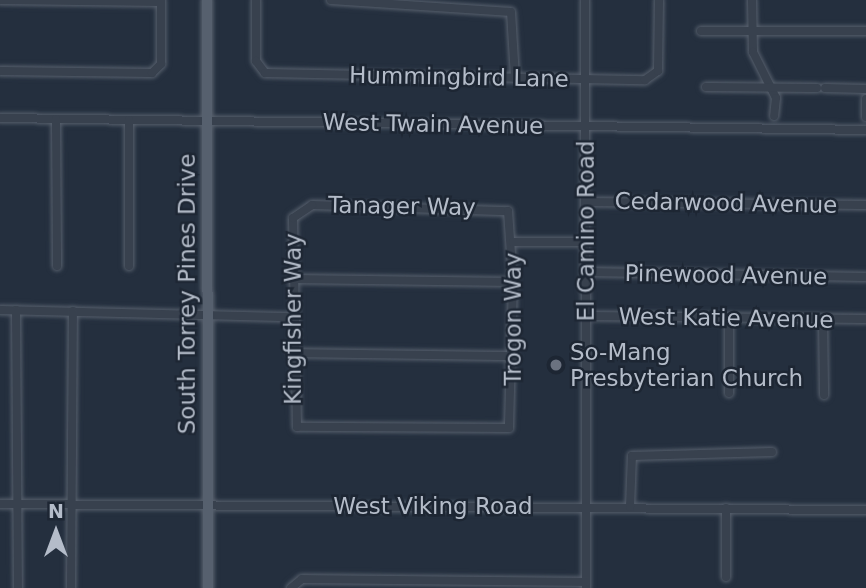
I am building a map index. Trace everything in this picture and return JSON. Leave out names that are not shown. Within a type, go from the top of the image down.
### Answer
[{"type":"main road","name":"South Torrey Pines Drive","points":[[207,0],[208,588]]},
{"type":"street","points":[[0,0],[161,1],[158,69],[0,71]]},
{"type":"street","name":"Hummingbird Lane","points":[[256,0],[256,61],[261,71],[586,79],[655,76],[659,0]]},
{"type":"street","name":"El Camino Road","points":[[586,0],[586,585]]},
{"type":"street","points":[[752,0],[758,68],[773,92],[774,129]]},
{"type":"street","points":[[332,1],[511,12],[515,78]]},
{"type":"street","points":[[701,31],[866,31]]},
{"type":"street","points":[[706,87],[773,92],[821,88],[866,89]]},
{"type":"street","points":[[866,99],[866,117]]},
{"type":"street","name":"West Twain Avenue","points":[[0,118],[866,130]]},
{"type":"street","points":[[56,119],[57,266]]},
{"type":"street","points":[[129,120],[129,266]]},
{"type":"street","name":"Cedarwood Avenue","points":[[586,202],[866,205]]},
{"type":"street","name":"Tanager Way","points":[[297,211],[312,205],[508,211]]},
{"type":"street","name":"Kingfisher Way","points":[[297,211],[292,279],[292,353],[297,427],[509,428]]},
{"type":"street","name":"Trogon Way","points":[[508,211],[513,243],[513,356],[509,428]]},
{"type":"street","points":[[513,243],[586,243]]},
{"type":"street","name":"Pinewood Avenue","points":[[586,272],[866,277]]},
{"type":"street","points":[[292,279],[513,282]]},
{"type":"street","points":[[0,310],[292,317]]},
{"type":"street","points":[[16,310],[18,588]]},
{"type":"street","points":[[71,588],[73,311]]},
{"type":"street","name":"West Katie Avenue","points":[[587,316],[866,319]]},
{"type":"street","points":[[729,317],[729,393]]},
{"type":"street","points":[[823,319],[824,395]]},
{"type":"street","points":[[292,353],[513,356]]},
{"type":"street","points":[[630,507],[629,462],[638,454],[772,452]]},
{"type":"street","name":"West Viking Road","points":[[0,504],[866,510]]},
{"type":"street","points":[[726,508],[726,577]]},
{"type":"street","points":[[293,585],[586,585]]},
{"type":"place","name":"So-Mang Presbyterian Church","points":[[556,365]]}]
